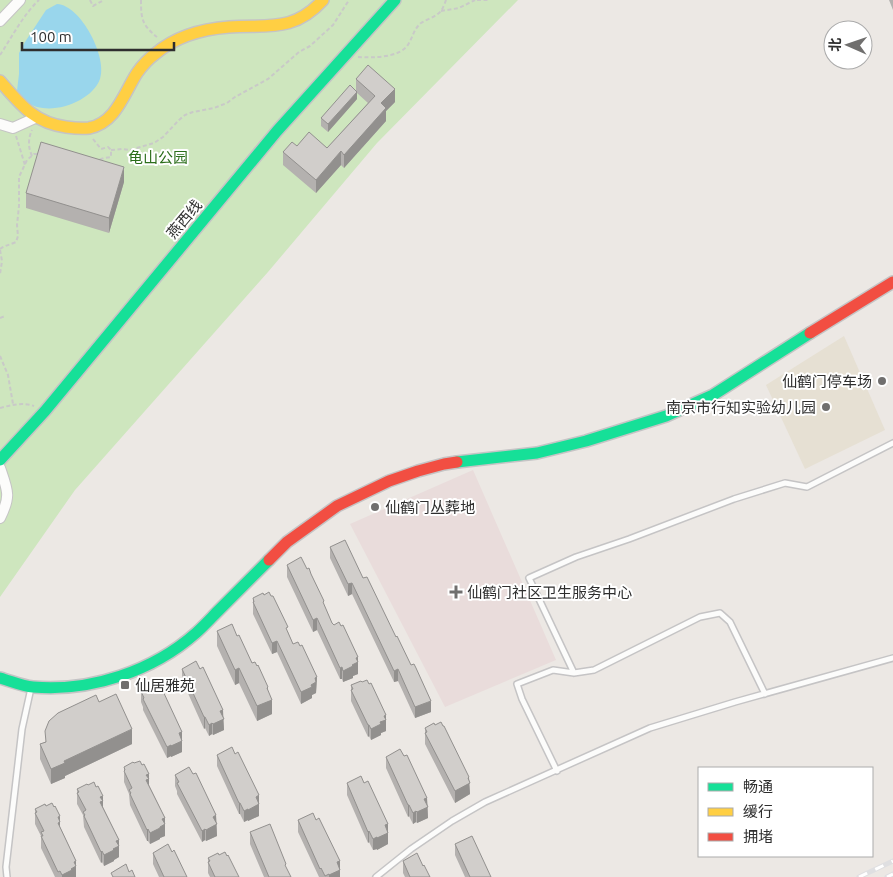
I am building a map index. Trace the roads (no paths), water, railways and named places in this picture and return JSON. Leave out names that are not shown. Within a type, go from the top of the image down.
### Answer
[{"type":"street","points":[[0,21],[20,0]]},
{"type":"street","points":[[0,81],[33,119],[61,127],[92,127],[105,121],[114,113],[138,72],[149,59],[167,45],[183,36],[232,26],[282,25],[315,8],[323,0]]},
{"type":"street","name":"燕西线","points":[[0,460],[45,411],[271,138],[395,0]]},
{"type":"street","points":[[0,124],[13,128],[33,119]]},
{"type":"street","points":[[0,678],[32,687],[58,688],[95,683],[124,675],[154,662],[196,633],[288,542],[337,506],[389,481],[418,471],[444,464],[537,452],[586,442],[666,416],[713,395],[893,282]]},
{"type":"street","points":[[0,468],[8,492],[6,506],[0,518]]},
{"type":"lane","points":[[574,673],[529,578],[576,557],[734,499],[785,483],[807,487],[893,443]]},
{"type":"lane","points":[[557,771],[522,699],[517,684],[553,670],[574,673],[594,670],[700,617],[720,613],[730,622],[765,694]]},
{"type":"lane","points":[[376,877],[411,849],[485,802],[650,728],[893,658]]},
{"type":"lane","points":[[7,877],[6,867],[22,729],[32,687]]},
{"type":"water","points":[[57,4],[75,13],[90,34],[100,59],[100,79],[88,95],[79,101],[57,108],[36,107],[27,102],[17,91],[19,53],[46,10]]},
{"type":"railway","points":[[859,877],[893,861]]},
{"type":"railway","points":[[887,877],[893,874]]},
{"type":"place","name":"仙鹤门停车场","points":[[882,381]]},
{"type":"place","name":"南京市行知实验幼儿园","points":[[826,407]]},
{"type":"place","name":"仙鹤门丛葬地","points":[[375,507]]},
{"type":"place","name":"仙鹤门社区卫生服务中心","points":[[456,592]]},
{"type":"place","name":"仙居雅苑","points":[[125,685]]},
{"type":"park label","name":"龟山公园","points":[[158,157]]}]
